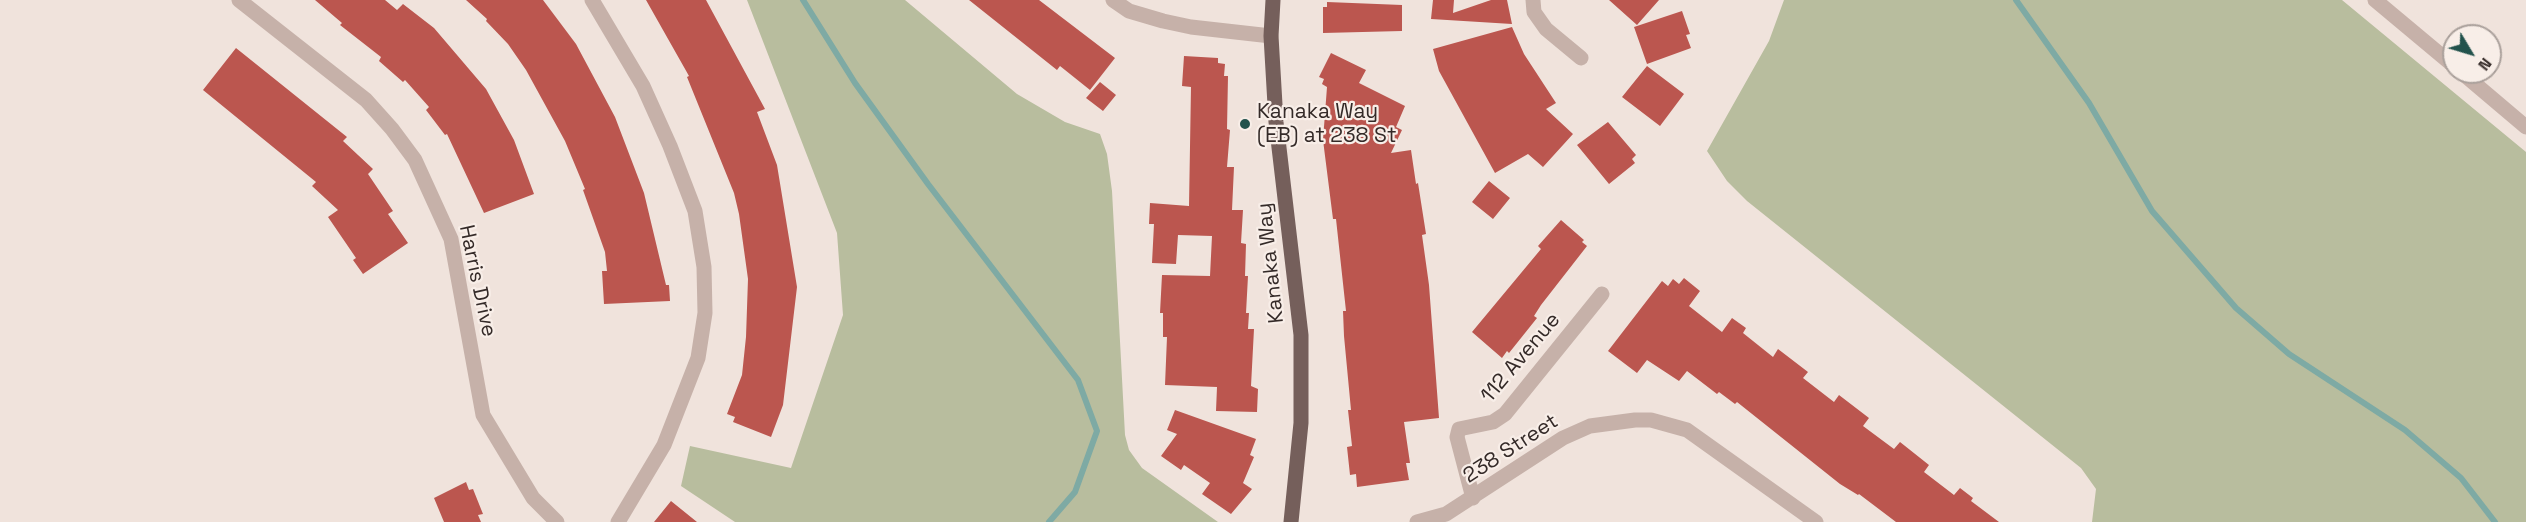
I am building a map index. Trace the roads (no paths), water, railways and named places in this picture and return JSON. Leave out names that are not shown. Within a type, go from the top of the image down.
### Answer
[{"type":"main road","name":"Kanaka Way","points":[[1273,0],[1271,36],[1276,122],[1301,335],[1301,423],[1292,522]]},
{"type":"street","name":"Harris Drive","points":[[239,0],[366,100],[415,160],[451,239],[483,415],[533,498],[558,522]]},
{"type":"street","points":[[592,0],[643,86],[670,146],[695,211],[704,267],[705,313],[698,358],[664,445],[618,522]]},
{"type":"street","points":[[1113,0],[1129,11],[1163,21],[1191,27],[1271,36]]},
{"type":"street","points":[[1533,0],[1534,12],[1546,28],[1581,58]]},
{"type":"street","points":[[2375,0],[2442,56]]},
{"type":"street","points":[[2475,84],[2526,127]]},
{"type":"street","name":"112 Avenue","points":[[1473,498],[1457,437],[1460,429],[1493,422],[1505,414],[1602,294]]},
{"type":"street","name":"238 Street","points":[[1417,522],[1446,514],[1563,438],[1590,426],[1612,421],[1651,420],[1687,430],[1816,522]]},
{"type":"waterway","points":[[803,0],[855,83],[928,184],[1078,380],[1097,431],[1075,492],[1049,522]]},
{"type":"waterway","points":[[2016,0],[2089,103],[2152,211],[2236,308],[2289,354],[2405,430],[2461,478],[2495,522]]},
{"type":"place","name":"Kanaka Way (EB) at 238 St","points":[[1245,124]]}]
